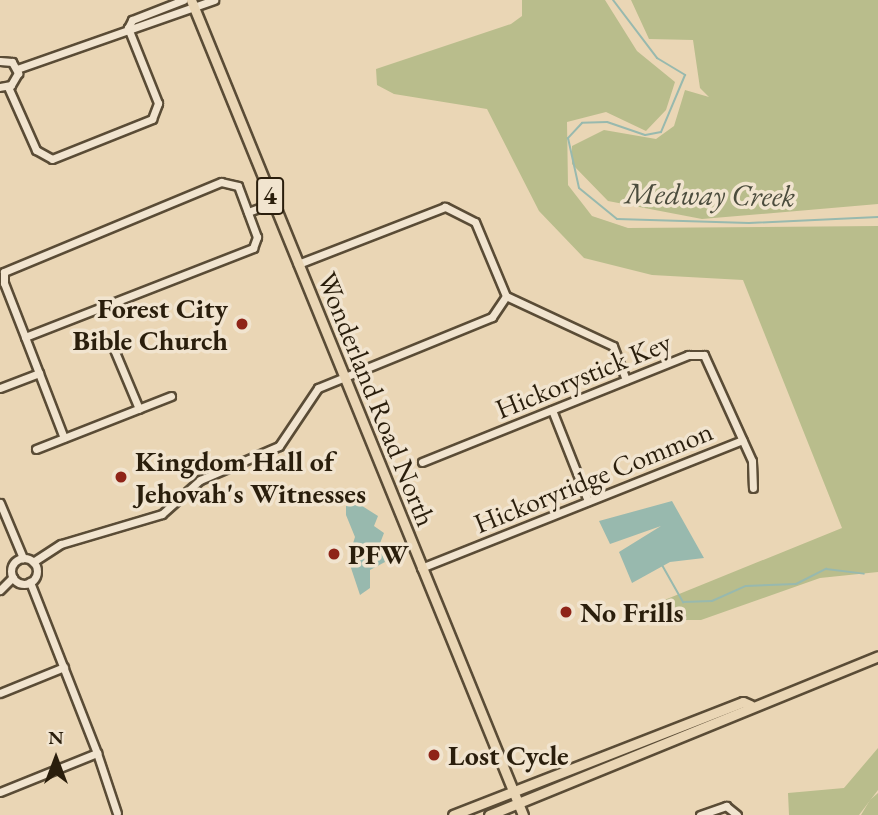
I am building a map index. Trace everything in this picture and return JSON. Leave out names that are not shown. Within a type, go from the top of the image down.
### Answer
[{"type":"main road","name":"Wonderland Road North","points":[[193,4],[342,377],[523,815]]},
{"type":"main road","points":[[489,815],[750,705],[878,656]]},
{"type":"main road","points":[[453,815],[743,702],[750,705]]},
{"type":"street","points":[[183,0],[132,20],[128,28],[158,103],[152,119],[52,159],[36,150],[4,87],[17,69],[128,28],[193,4],[214,0]]},
{"type":"street","points":[[0,61],[17,69]]},
{"type":"street","points":[[25,337],[253,248],[257,237],[238,186],[221,182],[11,266],[4,283],[64,438]]},
{"type":"street","points":[[248,212],[273,203]]},
{"type":"street","points":[[298,264],[445,208],[475,222],[506,296],[613,346],[626,380]]},
{"type":"street","points":[[33,562],[61,544],[162,514],[200,480],[272,451],[292,431],[312,392],[342,377],[492,317],[506,296]]},
{"type":"street","points":[[113,347],[139,409]]},
{"type":"street","name":"Hickorystick Key","points":[[422,463],[688,355],[704,355],[742,440],[753,488]]},
{"type":"street","points":[[0,388],[39,373]]},
{"type":"street","points":[[36,449],[171,396]]},
{"type":"street","points":[[552,410],[588,501]]},
{"type":"street","name":"Hickoryridge Common","points":[[421,568],[742,440]]},
{"type":"street","points":[[0,503],[23,558],[33,562]]},
{"type":"street","points":[[13,577],[12,567],[23,558]]},
{"type":"street","points":[[30,582],[36,575],[33,562]]},
{"type":"street","points":[[13,577],[30,582]]},
{"type":"street","points":[[0,590],[13,577]]},
{"type":"street","points":[[30,582],[97,753],[117,813]]},
{"type":"street","points":[[0,693],[64,667]]},
{"type":"street","points":[[0,792],[97,753]]},
{"type":"street","points":[[700,815],[726,806],[737,815]]},
{"type":"green space","points":[[522,0],[605,0],[637,51],[675,82],[666,110],[646,131],[606,112],[567,122],[568,185],[592,216],[628,228],[878,226],[878,572],[820,578],[701,620],[686,620],[657,603],[842,528],[743,280],[652,275],[584,258],[539,211],[487,109],[394,94],[377,85],[376,69],[511,24],[522,16]]},
{"type":"green space","points":[[631,0],[878,0],[878,204],[702,219],[608,201],[572,164],[572,146],[604,130],[656,139],[674,126],[685,90],[709,97],[700,88],[693,40],[649,39]]},
{"type":"green space","points":[[878,748],[878,790],[859,815],[789,815],[788,793],[844,788]]},
{"type":"green space","points":[[878,793],[878,815],[861,815],[870,800]]},
{"type":"water","points":[[672,501],[704,558],[670,562],[632,583],[619,552],[661,526],[610,544],[599,521]]},
{"type":"water","points":[[359,504],[378,516],[374,526],[384,533],[379,546],[385,562],[370,570],[370,588],[360,595],[348,559],[355,537],[346,515],[346,506]]},
{"type":"waterway","name":"Medway Creek","points":[[613,0],[657,58],[685,75],[661,132],[645,135],[607,122],[582,123],[568,138],[579,188],[617,219],[749,223],[878,217]]},
{"type":"waterway","points":[[662,565],[683,602],[712,601],[746,586],[796,584],[826,569],[864,574]]},
{"type":"place","name":"Forest City Bible Church","points":[[242,324]]},
{"type":"place","name":"Kingdom Hall of Jehovah's Witnesses","points":[[121,477]]},
{"type":"place","name":"PFW","points":[[334,554]]},
{"type":"place","name":"No Frills","points":[[566,612]]},
{"type":"place","name":"Lost Cycle","points":[[434,755]]}]
